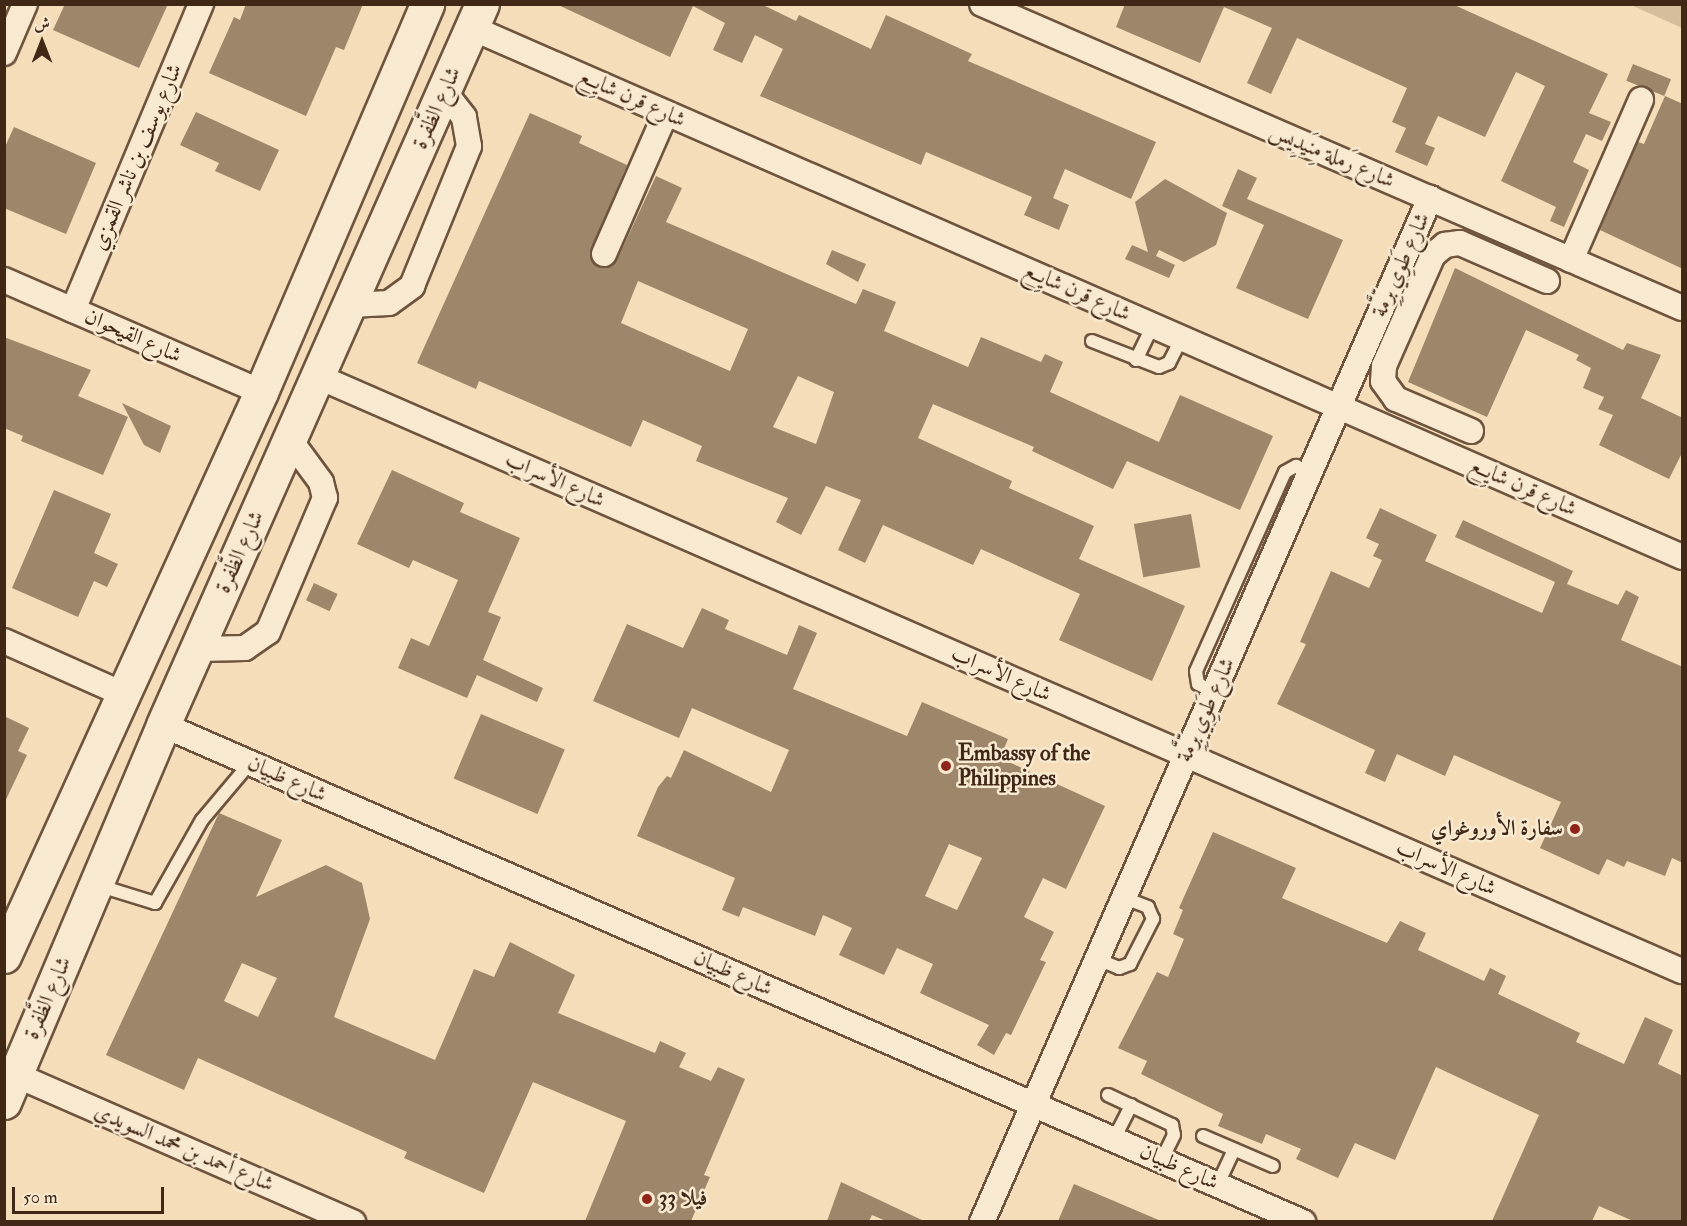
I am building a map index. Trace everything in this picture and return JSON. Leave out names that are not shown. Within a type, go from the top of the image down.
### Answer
[{"type":"main road","points":[[4,956],[261,392],[427,4]]},
{"type":"main road","name":"شارع الظَّفرة","points":[[10,1089],[163,725],[477,16]]},
{"type":"main road","points":[[225,469],[243,488],[269,487]]},
{"type":"main road","points":[[198,530],[224,537],[237,559]]},
{"type":"street","points":[[4,52],[25,4]]},
{"type":"street","name":"شارع يوسف بن ناشر القمزي","points":[[73,310],[201,4]]},
{"type":"street","name":"شارع رَملة مِنَيدِيس","points":[[982,4],[1683,308]]},
{"type":"street","name":"شارع قرن شايِع","points":[[477,16],[666,113],[1683,556]]},
{"type":"street","points":[[350,305],[389,303],[412,286],[469,146],[464,117],[444,91]]},
{"type":"street","points":[[1571,260],[1641,100]]},
{"type":"street","points":[[604,254],[666,113]]},
{"type":"street","name":"شارع طَوِي بِرِّمَّة","points":[[982,1221],[1430,198]]},
{"type":"street","points":[[1471,431],[1396,399],[1386,388],[1384,366],[1433,255],[1453,243],[1467,245],[1547,281]]},
{"type":"street","name":"شارع القيحوان","points":[[4,280],[261,392]]},
{"type":"street","points":[[1385,300],[1409,310]]},
{"type":"street","name":"شارع الأسراب","points":[[319,377],[1683,971]]},
{"type":"street","points":[[198,649],[245,648],[268,632],[325,498],[321,482],[291,440]]},
{"type":"street","points":[[4,641],[123,694]]},
{"type":"street","name":"شارع ظبيان","points":[[163,725],[1303,1221]]},
{"type":"street","name":"شارع أحمد بن محمد السويدي","points":[[10,1089],[353,1221]]},
{"type":"lane","points":[[1137,360],[1153,325]]},
{"type":"lane","points":[[1092,341],[1137,360],[1165,366],[1182,338]]},
{"type":"lane","points":[[95,884],[156,902],[202,820],[250,763]]},
{"type":"lane","points":[[1097,959],[1119,968],[1130,964],[1152,919],[1148,908],[1124,898]]},
{"type":"lane","points":[[1108,1095],[1172,1125],[1174,1135],[1162,1160]]},
{"type":"lane","points":[[1114,1139],[1131,1105]]},
{"type":"lane","points":[[1203,1136],[1273,1166]]},
{"type":"lane","points":[[1218,1185],[1234,1149]]},
{"type":"shaded area","points":[[1631,5],[1682,5],[1682,28]]},
{"type":"building","points":[[65,4],[168,4],[139,68],[53,30]]},
{"type":"building","points":[[246,4],[363,4],[344,50],[336,47],[306,116],[209,73],[234,17],[240,20]]},
{"type":"building","points":[[556,4],[761,4],[796,21],[799,15],[871,49],[886,15],[972,54],[968,61],[1156,142],[1131,199],[1065,169],[1053,198],[1069,205],[1059,230],[1024,215],[1032,197],[926,152],[921,165],[760,96],[783,49],[755,35],[742,63],[713,50],[725,23],[693,6],[670,57]]},
{"type":"building","points":[[1125,4],[1452,4],[1608,74],[1589,113],[1611,122],[1602,141],[1586,134],[1573,162],[1589,170],[1564,227],[1550,221],[1556,207],[1501,181],[1545,86],[1516,72],[1485,137],[1438,116],[1425,144],[1435,148],[1427,166],[1395,152],[1406,128],[1392,122],[1407,88],[1297,38],[1271,94],[1247,83],[1272,28],[1224,7],[1200,63],[1116,27]]},
{"type":"building","points":[[1633,64],[1671,79],[1664,96],[1626,81]]},
{"type":"building","points":[[1665,96],[1683,104],[1683,269],[1600,230],[1638,142],[1644,144]]},
{"type":"building","points":[[196,112],[279,150],[260,191],[215,171],[219,163],[180,145]]},
{"type":"building","points":[[530,113],[582,136],[579,143],[627,165],[591,249],[592,262],[599,267],[617,260],[656,176],[682,188],[666,222],[856,304],[863,289],[896,302],[884,331],[968,367],[981,337],[1041,362],[1045,354],[1063,362],[1050,392],[1159,442],[1180,395],[1273,436],[1240,510],[1127,461],[1113,489],[1032,451],[1034,447],[933,404],[918,438],[1012,481],[1009,488],[1094,526],[1079,559],[1185,606],[1152,681],[1059,640],[1080,594],[981,549],[973,565],[883,525],[865,563],[838,550],[861,500],[826,486],[801,535],[776,522],[788,498],[696,461],[702,446],[643,420],[631,447],[479,381],[476,389],[417,363]],"holes":[[[638,281],[748,329],[730,371],[621,323]],[[798,376],[834,392],[816,444],[773,427]]]},
{"type":"building","points":[[14,127],[96,163],[66,234],[4,208],[4,149]]},
{"type":"building","points":[[1238,169],[1257,178],[1247,199],[1343,240],[1308,319],[1236,288],[1264,225],[1222,206]]},
{"type":"building","points":[[1165,179],[1227,213],[1216,245],[1184,262],[1159,250],[1156,256],[1175,265],[1169,278],[1125,259],[1132,245],[1148,252],[1135,202]]},
{"type":"building","points":[[832,250],[866,264],[858,282],[826,264]]},
{"type":"building","points":[[1455,268],[1623,350],[1627,343],[1661,355],[1641,398],[1683,418],[1683,451],[1669,479],[1599,445],[1613,415],[1598,409],[1604,397],[1583,388],[1591,368],[1576,360],[1579,355],[1526,330],[1487,417],[1408,382]]},
{"type":"building","points":[[4,337],[91,370],[78,396],[128,417],[103,475],[21,441],[23,436],[4,428]]},
{"type":"building","points":[[122,403],[171,426],[160,453],[144,445]]},
{"type":"building","points":[[392,470],[464,503],[460,512],[520,538],[488,612],[501,617],[483,660],[543,688],[537,702],[477,675],[467,698],[398,668],[411,638],[429,646],[458,580],[413,560],[409,568],[357,544]]},
{"type":"building","points":[[54,490],[111,514],[94,553],[118,564],[107,587],[94,581],[78,617],[12,588]]},
{"type":"building","points":[[1380,508],[1437,535],[1425,561],[1542,613],[1555,582],[1455,537],[1463,520],[1573,571],[1567,584],[1618,605],[1626,590],[1639,597],[1621,640],[1683,667],[1683,863],[1672,858],[1665,876],[1627,861],[1624,867],[1607,859],[1599,875],[1540,848],[1561,802],[1454,755],[1445,776],[1397,754],[1385,782],[1365,773],[1375,750],[1277,704],[1306,644],[1300,642],[1331,571],[1369,588],[1382,560],[1373,556],[1379,544],[1366,538]]},
{"type":"building","points":[[1191,514],[1200,567],[1143,577],[1134,524]]},
{"type":"building","points":[[314,583],[338,594],[330,611],[306,600]]},
{"type":"building","points":[[702,608],[729,620],[725,629],[787,655],[799,625],[817,633],[793,689],[907,736],[922,702],[1008,739],[1000,758],[1105,806],[1066,889],[1043,878],[1024,917],[1054,932],[1040,960],[1046,962],[1011,1035],[1006,1033],[994,1055],[977,1045],[989,1025],[920,993],[933,964],[897,948],[884,975],[839,955],[852,928],[823,915],[815,936],[743,907],[739,917],[722,910],[735,878],[637,836],[658,787],[667,776],[671,778],[684,750],[771,792],[789,750],[692,708],[679,738],[593,701],[627,624],[683,648]],"holes":[[[949,844],[982,858],[957,910],[925,896]]]},
{"type":"building","points":[[481,714],[565,750],[537,814],[454,778]]},
{"type":"building","points":[[4,716],[29,728],[18,751],[27,755],[4,804]]},
{"type":"building","points":[[219,813],[282,840],[256,897],[326,865],[362,883],[370,919],[334,1017],[435,1060],[474,969],[494,977],[510,942],[575,975],[558,1013],[655,1053],[660,1041],[686,1053],[679,1067],[711,1081],[718,1067],[745,1079],[704,1175],[710,1177],[691,1221],[585,1221],[626,1121],[533,1082],[484,1193],[404,1158],[407,1152],[198,1058],[184,1090],[106,1055]],"holes":[[[242,963],[277,978],[258,1017],[224,1001]]]},
{"type":"building","points":[[1213,832],[1296,868],[1282,898],[1387,943],[1400,921],[1426,933],[1418,950],[1484,981],[1490,968],[1506,976],[1498,994],[1580,1033],[1576,1042],[1624,1064],[1645,1017],[1673,1030],[1658,1064],[1683,1076],[1683,1221],[1633,1221],[1599,1206],[1592,1221],[1492,1221],[1539,1115],[1436,1067],[1395,1160],[1355,1143],[1338,1178],[1296,1159],[1301,1149],[1266,1134],[1262,1144],[1218,1126],[1223,1114],[1141,1074],[1147,1061],[1118,1048],[1157,972],[1168,977],[1184,939],[1173,934],[1183,910],[1179,908]]},
{"type":"building","points":[[841,1182],[924,1221],[886,1221],[872,1215],[869,1221],[827,1221]]},
{"type":"building","points":[[1074,1184],[1161,1221],[1058,1221]]},
{"type":"place","name":"Embassy of the Philippines","points":[[946,766]]},
{"type":"place","name":"سفارة الأوروغواي","points":[[1575,829]]},
{"type":"place","name":"فيلا 33","points":[[647,1199]]}]
